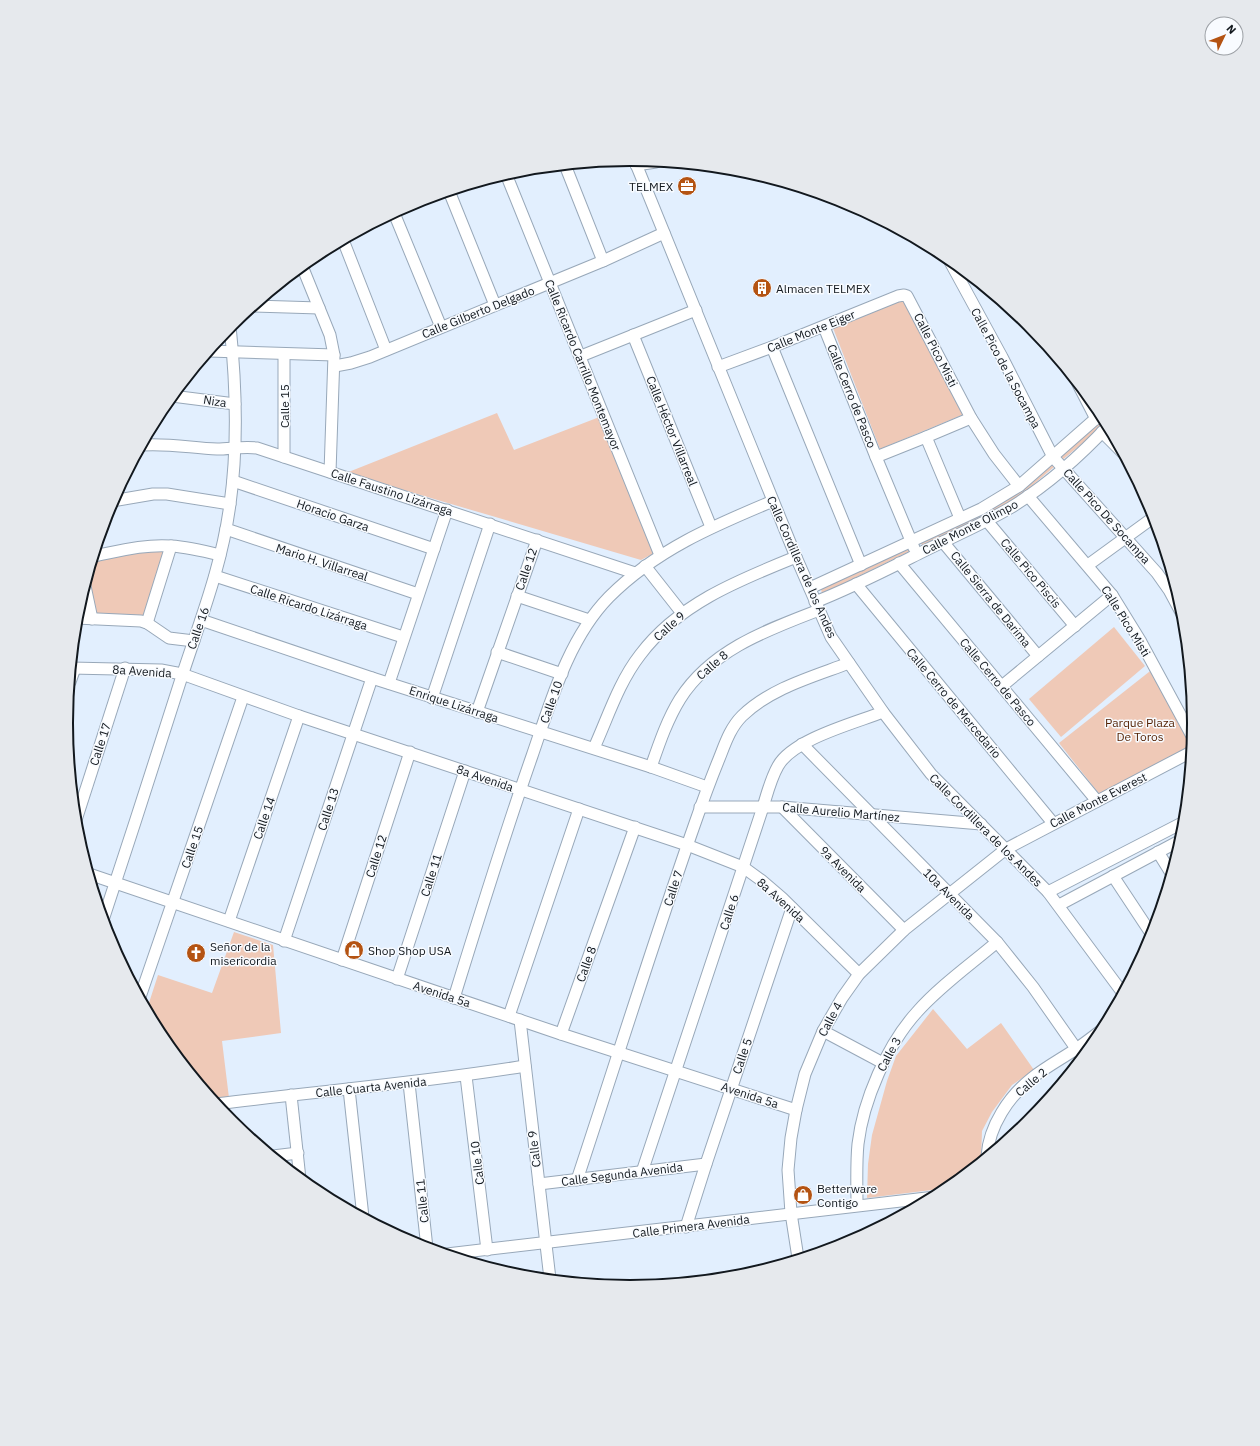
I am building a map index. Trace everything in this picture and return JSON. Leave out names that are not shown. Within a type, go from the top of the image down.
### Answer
[{"type":"street","name":"Calle Cordillera de los Andes","points":[[637,166],[796,557],[831,636],[884,712],[931,774],[1048,892],[1119,988]]},
{"type":"street","points":[[567,170],[602,260]]},
{"type":"street","name":"Calle Ricardo Carrillo Montemayor","points":[[508,180],[660,555]]},
{"type":"street","points":[[451,196],[496,304]]},
{"type":"street","points":[[396,218],[441,327]]},
{"type":"street","name":"Calle Gilberto Delgado","points":[[215,351],[284,355],[335,361],[359,361],[664,233]]},
{"type":"street","points":[[345,245],[386,350]]},
{"type":"street","name":"Calle Pico de la Socampa","points":[[955,271],[1002,357],[1053,456]]},
{"type":"street","points":[[304,272],[330,335],[335,361],[330,472]]},
{"type":"street","name":"Calle Monte Eiger","points":[[718,367],[904,295]]},
{"type":"street","name":"Calle Pico Misti","points":[[904,295],[909,298],[971,418],[994,454],[1018,486]]},
{"type":"street","points":[[261,306],[319,308]]},
{"type":"street","points":[[580,356],[696,310]]},
{"type":"street","name":"Calle Cerro de Pasco","points":[[824,327],[917,554]]},
{"type":"street","name":"Calle 16","points":[[106,911],[215,576],[226,529],[233,481],[234,448],[235,404],[231,334]]},
{"type":"street","name":"Calle Héctor Villarreal","points":[[633,334],[711,527]]},
{"type":"street","points":[[772,347],[861,565]]},
{"type":"street","name":"Calle 15","points":[[284,355],[284,457]]},
{"type":"street","name":"Niza","points":[[179,397],[235,404]]},
{"type":"street","points":[[876,457],[926,438],[971,418]]},
{"type":"street","name":"Calle Monte Olimpo","points":[[810,588],[912,542],[990,504],[1018,486],[1096,419]]},
{"type":"street","name":"Calle Monte Olimpo","points":[[817,606],[856,584],[987,521],[1028,496],[1064,468],[1103,431]]},
{"type":"street","points":[[926,438],[960,518]]},
{"type":"street","name":"Calle Faustino Lizárraga","points":[[148,444],[165,444],[216,449],[251,447],[490,524],[635,573]]},
{"type":"street","name":"Calle Pico De Socampa","points":[[1053,456],[1164,581],[1172,595]]},
{"type":"street","name":"Horacio Garza","points":[[233,481],[434,549]]},
{"type":"street","points":[[120,500],[153,494],[167,494],[230,504]]},
{"type":"street","name":"Calle Pico Misti","points":[[1028,496],[1112,595],[1140,642],[1187,728]]},
{"type":"street","name":"Calle 10","points":[[454,998],[520,790],[541,731],[562,674],[589,620],[609,597],[635,573],[660,555],[711,527],[773,501]]},
{"type":"street","points":[[389,683],[403,637],[447,510]]},
{"type":"street","name":"Calle Pico Piscis","points":[[987,521],[1075,626]]},
{"type":"street","points":[[1088,565],[1149,521]]},
{"type":"street","points":[[432,698],[490,524]]},
{"type":"street","name":"Mario H. Villarreal","points":[[226,529],[418,594]]},
{"type":"street","name":"Calle 12","points":[[477,712],[536,540]]},
{"type":"street","name":"Calle Sierra de Darima","points":[[943,542],[1038,656]]},
{"type":"street","points":[[100,555],[145,547],[171,546],[220,555]]},
{"type":"street","points":[[147,623],[171,546]]},
{"type":"street","name":"Calle 9","points":[[594,748],[613,703],[632,666],[640,654],[660,632],[682,613],[717,592],[796,557]]},
{"type":"street","name":"Calle Cerro de Pasco","points":[[899,563],[1098,801]]},
{"type":"street","points":[[645,566],[682,613]]},
{"type":"street","name":"Calle Ricardo Lizárraga","points":[[215,576],[403,637]]},
{"type":"street","name":"Calle Cerro de Mercedario","points":[[856,584],[1053,823]]},
{"type":"street","points":[[1002,686],[1112,595]]},
{"type":"street","points":[[517,596],[589,620]]},
{"type":"street","points":[[88,598],[92,619]]},
{"type":"street","name":"Calle 8","points":[[651,767],[680,700],[691,684],[723,654],[745,641],[817,606]]},
{"type":"street","points":[[83,618],[133,620],[147,623],[169,638],[194,641]]},
{"type":"street","name":"Enrique Lizárraga","points":[[201,620],[432,698],[594,748],[707,787]]},
{"type":"street","points":[[497,652],[562,674]]},
{"type":"street","name":"Calle 7","points":[[577,1180],[687,845],[707,787],[726,740],[742,717],[770,695],[849,663]]},
{"type":"street","name":"8a Avenida","points":[[76,668],[161,670],[182,674],[299,716],[635,827],[744,867],[792,908],[859,974]]},
{"type":"street","name":"Calle 17","points":[[80,808],[125,668]]},
{"type":"street","name":"Calle 13","points":[[284,941],[372,678]]},
{"type":"street","name":"Calle 15","points":[[142,991],[243,697]]},
{"type":"street","name":"Calle 6","points":[[642,1172],[763,807],[778,766],[791,751],[802,744],[884,712]]},
{"type":"street","name":"Calle 14","points":[[228,921],[299,716]]},
{"type":"street","name":"10a Avenida","points":[[802,744],[997,942],[1033,986],[1079,1052]]},
{"type":"street","name":"Calle 12","points":[[342,960],[410,752]]},
{"type":"street","name":"Calle Monte Everest","points":[[1006,848],[1186,755]]},
{"type":"street","name":"Calle 11","points":[[397,979],[465,771]]},
{"type":"street","name":"Calle Aurelio Martínez","points":[[700,807],[782,807],[981,824]]},
{"type":"street","name":"9a Avenida","points":[[782,807],[904,930]]},
{"type":"street","points":[[509,1016],[579,809]]},
{"type":"street","points":[[1048,892],[1177,826]]},
{"type":"street","name":"Calle 8","points":[[562,1034],[635,827]]},
{"type":"street","points":[[1059,905],[1173,844]]},
{"type":"street","name":"Calle 4","points":[[797,1254],[791,1214],[788,1170],[791,1138],[796,1110],[806,1074],[823,1031],[842,998],[859,974],[904,930],[1006,848]]},
{"type":"street","points":[[1158,852],[1168,868]]},
{"type":"street","name":"Avenida 5a","points":[[95,876],[397,979],[796,1110]]},
{"type":"street","points":[[1114,876],[1148,928]]},
{"type":"street","name":"Calle 5","points":[[686,1226],[792,908]]},
{"type":"street","name":"Calle 3","points":[[857,1205],[858,1145],[860,1132],[870,1095],[883,1063],[902,1031],[917,1012],[997,942]]},
{"type":"street","name":"Calle 9","points":[[520,1020],[549,1274]]},
{"type":"street","points":[[823,1031],[883,1063]]},
{"type":"street","name":"Calle 2","points":[[988,1149],[990,1138],[1001,1113],[1014,1096],[1033,1078],[1078,1054]]},
{"type":"street","name":"Calle Cuarta Avenida","points":[[223,1103],[466,1076],[525,1066]]},
{"type":"street","name":"Calle 10","points":[[466,1076],[487,1250]]},
{"type":"street","name":"Calle 11","points":[[409,1083],[426,1241]]},
{"type":"street","points":[[349,1089],[363,1212]]},
{"type":"street","points":[[291,1095],[299,1171]]},
{"type":"street","points":[[279,1155],[298,1153]]},
{"type":"street","name":"Calle Segunda Avenida","points":[[538,1184],[706,1164]]},
{"type":"street","name":"Calle Primera Avenida","points":[[460,1253],[545,1244],[918,1199]]},
{"type":"green space","points":[[904,296],[967,413],[880,449],[833,328]]},
{"type":"green space","points":[[497,413],[514,450],[602,416],[656,552],[641,560],[346,473]]},
{"type":"green space","points":[[1098,422],[1101,427],[1010,504],[922,545],[919,541],[1006,499]]},
{"type":"green space","points":[[909,545],[912,550],[822,594],[821,589]]},
{"type":"green space","points":[[165,550],[145,615],[97,615],[90,586],[98,560],[141,551]]},
{"type":"green space","points":[[1114,627],[1145,666],[1061,737],[1029,699]]},
{"type":"green space","name":"Parque Plaza De Toros","points":[[1154,668],[1187,731],[1186,750],[1100,795],[1059,743]]},
{"type":"green space","points":[[234,932],[273,945],[281,1033],[222,1041],[229,1098],[219,1099],[211,1090],[188,1062],[149,1003],[158,975],[212,993]]},
{"type":"green space","points":[[933,1009],[967,1049],[1001,1023],[1034,1070],[1012,1085],[992,1112],[982,1131],[981,1155],[969,1165],[933,1190],[867,1198],[868,1164],[872,1135],[887,1081],[896,1056]]},
{"type":"place","name":"TELMEX","points":[[687,186]]},
{"type":"place","name":"Almacen TELMEX","points":[[762,288]]},
{"type":"place","name":"Shop Shop USA","points":[[354,950]]},
{"type":"place","name":"Señor de la misericordia","points":[[196,953]]},
{"type":"place","name":"Betterware Contigo","points":[[803,1195]]}]
